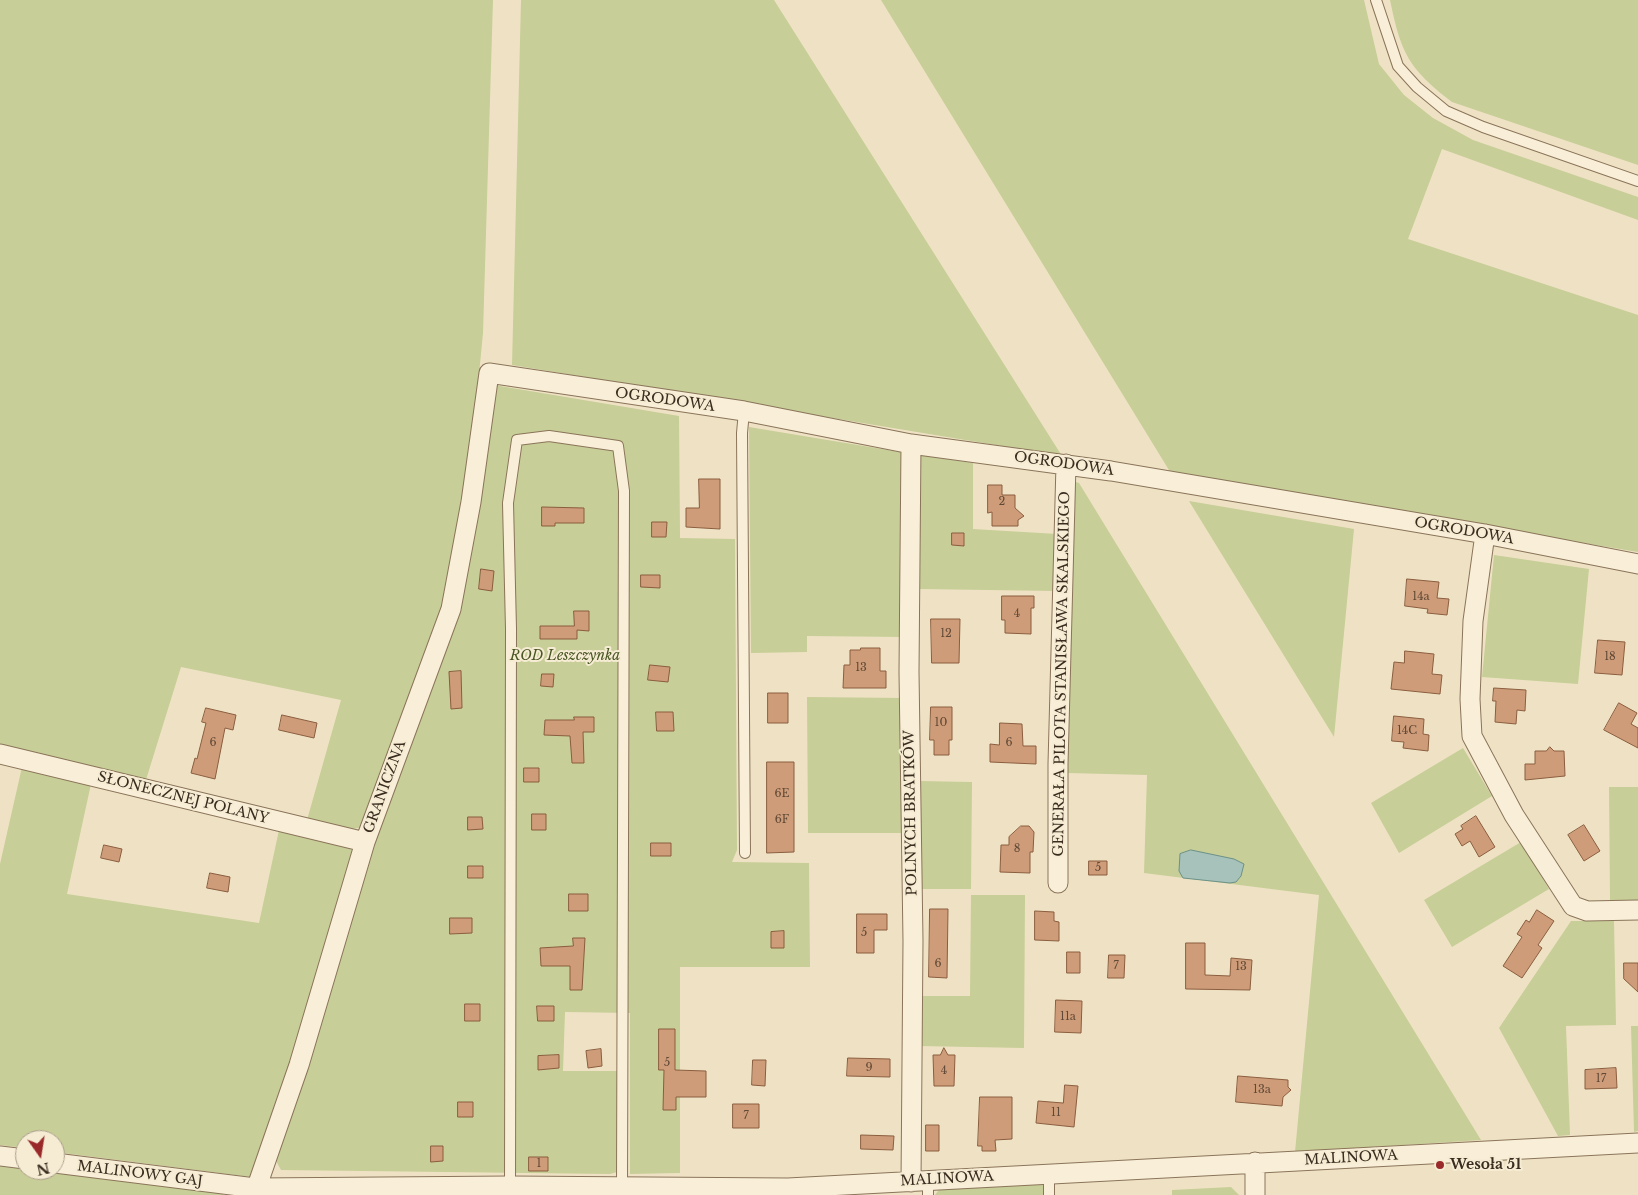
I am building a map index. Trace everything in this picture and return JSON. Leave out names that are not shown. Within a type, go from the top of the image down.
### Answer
[{"type":"street","name":"OGRODOWA","points":[[489,373],[744,411],[911,444],[1066,464],[1485,534],[1638,564]]},
{"type":"street","name":"GRANICZNA","points":[[255,1191],[299,1065],[365,842],[450,609],[471,502],[489,373]]},
{"type":"street","name":"POLNYCH BRATKÓW","points":[[911,444],[910,672],[913,941],[922,1186]]},
{"type":"street","name":"GENERAŁA PILOTA STANISŁAWA SKALSKIEGO","points":[[1058,883],[1058,764],[1066,464]]},
{"type":"street","points":[[1485,534],[1473,621],[1470,689],[1471,730],[1476,746],[1514,815],[1573,906],[1587,911],[1638,910]]},
{"type":"street","name":"SŁONECZNEJ POLANY","points":[[0,754],[365,842]]},
{"type":"street","name":"MALINOWA","points":[[255,1191],[510,1186],[550,1190],[622,1186],[641,1191],[799,1191],[922,1186],[1050,1174],[1256,1162],[1638,1143]]},
{"type":"street","points":[[0,1156],[15,1158]]},
{"type":"street","points":[[1255,1195],[1256,1162]]},
{"type":"street","name":"MALINOWY GAJ","points":[[65,1164],[255,1191]]},
{"type":"lane","points":[[1376,0],[1398,66],[1417,88],[1446,111],[1483,127],[1638,182]]},
{"type":"lane","points":[[744,411],[742,432],[744,852]]},
{"type":"lane","points":[[510,1186],[511,629],[508,503],[517,440],[549,436],[618,446],[624,491],[622,1186]]},
{"type":"lane","points":[[1049,1195],[1050,1174]]},
{"type":"green space","points":[[0,0],[493,0],[483,333],[467,498],[446,601],[361,827],[348,829],[327,826],[307,820],[341,700],[181,667],[145,783],[0,747]]},
{"type":"green space","points":[[521,0],[774,0],[1062,456],[512,365]]},
{"type":"green space","points":[[881,0],[1364,0],[1379,64],[1404,95],[1433,118],[1473,140],[1638,197],[1638,220],[1442,149],[1408,239],[1638,315],[1638,552],[1172,475]]},
{"type":"green space","points":[[1390,0],[1638,0],[1638,165],[1452,102],[1425,79],[1409,58],[1398,34]]},
{"type":"green space","name":"ROD Leszczynka","points":[[494,385],[679,416],[680,538],[735,539],[737,850],[732,862],[809,863],[810,967],[680,967],[680,1173],[630,1174],[630,1013],[565,1012],[563,1071],[617,1071],[617,1172],[610,1174],[281,1170],[275,1159],[352,901],[428,693]]},
{"type":"green space","points":[[749,427],[906,453],[904,637],[807,636],[807,652],[751,653]]},
{"type":"green space","points":[[920,455],[973,463],[973,529],[1057,534],[1056,591],[919,589]]},
{"type":"green space","points":[[1070,480],[1079,483],[1481,1140],[1295,1152],[1319,895],[1144,873],[1147,775],[1067,773]]},
{"type":"green space","points":[[1189,501],[1354,529],[1334,737]]},
{"type":"green space","points":[[1494,555],[1589,569],[1578,684],[1482,677]]},
{"type":"green space","points":[[807,697],[904,698],[904,833],[808,833]]},
{"type":"green space","points":[[1463,748],[1492,796],[1399,853],[1371,803]]},
{"type":"green space","points":[[22,767],[91,784],[67,894],[259,923],[279,830],[348,844],[352,851],[328,933],[327,960],[251,1177],[65,1153],[65,1130],[15,1130],[15,1147],[0,1145],[0,864]]},
{"type":"green space","points":[[919,781],[972,782],[971,889],[918,889]]},
{"type":"green space","points":[[1609,787],[1638,787],[1638,900],[1610,900]]},
{"type":"green space","points":[[1521,842],[1549,889],[1452,947],[1424,900]]},
{"type":"green space","points":[[971,895],[1025,895],[1024,1048],[918,1046],[919,996],[970,996]]},
{"type":"green space","points":[[1571,921],[1614,921],[1616,1025],[1566,1026],[1570,1135],[1558,1136],[1499,1028]]},
{"type":"green space","points":[[1631,1026],[1638,1026],[1638,1131],[1634,1132]]},
{"type":"green space","points":[[0,1165],[15,1167],[15,1180],[65,1180],[65,1173],[221,1192],[224,1195],[0,1195]]},
{"type":"green space","points":[[1043,1184],[1043,1195],[935,1195],[941,1187]]},
{"type":"green space","points":[[1231,1187],[1239,1195],[1172,1195],[1172,1190]]},
{"type":"water","points":[[1191,850],[1234,859],[1244,864],[1241,876],[1236,882],[1230,883],[1183,878],[1179,871],[1180,854]]},
{"type":"building","points":[[699,479],[720,479],[720,529],[686,527],[686,508],[699,508]]},
{"type":"building","points":[[988,485],[1002,485],[1002,495],[1015,495],[1015,508],[1024,516],[1018,520],[1018,526],[992,526],[992,512],[988,513]]},
{"type":"building","points":[[542,507],[584,508],[584,523],[555,523],[555,526],[542,526]]},
{"type":"building","points":[[652,522],[667,522],[666,537],[652,537]]},
{"type":"building","points":[[952,533],[964,533],[964,546],[952,545]]},
{"type":"building","points":[[481,569],[494,571],[492,591],[479,589]]},
{"type":"building","points":[[641,575],[660,575],[660,588],[641,587]]},
{"type":"building","points":[[1407,579],[1439,582],[1437,598],[1449,599],[1447,615],[1427,613],[1428,609],[1405,606]]},
{"type":"building","points":[[1002,596],[1034,596],[1034,608],[1031,608],[1031,634],[1005,633],[1005,620],[1002,620]]},
{"type":"building","points":[[574,611],[589,611],[589,631],[577,630],[577,639],[540,639],[540,626],[574,626]]},
{"type":"building","points":[[931,619],[960,619],[959,663],[932,663]]},
{"type":"building","points":[[1598,640],[1625,642],[1622,675],[1595,673]]},
{"type":"building","points":[[861,648],[880,648],[880,671],[886,671],[886,688],[843,688],[844,665],[850,665],[850,650],[860,650]]},
{"type":"building","points":[[1405,651],[1434,654],[1432,674],[1442,675],[1440,694],[1391,689],[1394,662],[1404,663]]},
{"type":"building","points":[[650,665],[670,667],[668,682],[648,680]]},
{"type":"building","points":[[461,671],[462,708],[451,709],[449,672]]},
{"type":"building","points":[[542,674],[554,674],[553,687],[541,686]]},
{"type":"building","points":[[1494,688],[1526,690],[1525,711],[1517,710],[1516,724],[1495,722],[1496,701],[1493,701]]},
{"type":"building","points":[[768,693],[788,693],[788,723],[768,723]]},
{"type":"building","points":[[1619,703],[1637,713],[1631,724],[1638,728],[1638,748],[1604,730]]},
{"type":"building","points":[[931,707],[952,707],[952,740],[949,740],[949,755],[934,755],[934,740],[930,740]]},
{"type":"building","points":[[206,708],[236,715],[233,730],[225,728],[215,779],[191,773],[195,758],[197,759],[206,723],[202,722]]},
{"type":"building","points":[[656,712],[673,712],[674,731],[657,731]]},
{"type":"building","points":[[282,715],[317,723],[314,738],[279,730]]},
{"type":"building","points":[[1394,716],[1424,719],[1423,734],[1429,735],[1428,751],[1403,748],[1404,742],[1392,741]]},
{"type":"building","points":[[574,717],[594,717],[594,732],[583,732],[584,763],[572,763],[570,736],[544,735],[545,720],[574,720]]},
{"type":"building","points":[[1000,723],[1022,724],[1023,746],[1036,746],[1036,764],[990,762],[990,744],[999,745]]},
{"type":"building","points":[[1550,747],[1554,751],[1564,751],[1565,776],[1525,780],[1525,764],[1535,764],[1535,751],[1546,751]]},
{"type":"building","points":[[767,762],[794,762],[794,852],[767,853]]},
{"type":"building","points":[[524,768],[539,768],[539,782],[524,782]]},
{"type":"building","points":[[532,814],[546,814],[546,830],[532,830]]},
{"type":"building","points":[[1476,816],[1495,847],[1479,857],[1470,841],[1462,846],[1455,834],[1463,829],[1461,826]]},
{"type":"building","points":[[468,817],[482,817],[483,829],[468,830]]},
{"type":"building","points":[[1584,825],[1600,851],[1584,861],[1568,835]]},
{"type":"building","points":[[1021,826],[1029,826],[1034,832],[1033,852],[1030,852],[1030,873],[1000,872],[1001,845],[1009,845],[1009,837]]},
{"type":"building","points":[[651,843],[671,843],[671,856],[651,856]]},
{"type":"building","points":[[104,845],[122,849],[119,862],[101,858]]},
{"type":"building","points":[[1089,861],[1107,861],[1107,875],[1089,875]]},
{"type":"building","points":[[468,866],[483,866],[483,878],[468,878]]},
{"type":"building","points":[[210,873],[230,877],[228,892],[207,888]]},
{"type":"building","points":[[569,894],[588,894],[588,911],[569,911]]},
{"type":"building","points":[[930,909],[948,909],[947,978],[929,977]]},
{"type":"building","points":[[1537,910],[1554,921],[1538,945],[1542,948],[1522,978],[1503,966],[1522,937],[1517,934],[1526,920],[1529,922]]},
{"type":"building","points":[[1035,911],[1054,912],[1054,921],[1059,922],[1059,941],[1035,940]]},
{"type":"building","points":[[857,914],[887,914],[887,930],[874,930],[874,953],[857,953]]},
{"type":"building","points":[[450,918],[472,918],[472,933],[450,934]]},
{"type":"building","points":[[784,931],[784,948],[771,948],[771,932]]},
{"type":"building","points":[[573,938],[585,938],[582,990],[570,990],[570,966],[541,966],[540,948],[573,946]]},
{"type":"building","points":[[1186,943],[1205,943],[1205,975],[1230,976],[1231,958],[1252,960],[1250,990],[1186,989]]},
{"type":"building","points":[[1067,952],[1080,952],[1080,973],[1067,973]]},
{"type":"building","points":[[1109,955],[1125,955],[1124,978],[1108,978]]},
{"type":"building","points":[[1624,963],[1638,963],[1638,992],[1624,979]]},
{"type":"building","points":[[1056,1000],[1082,1001],[1081,1033],[1055,1032]]},
{"type":"building","points":[[465,1004],[480,1004],[480,1021],[465,1021]]},
{"type":"building","points":[[537,1006],[554,1006],[554,1021],[538,1021]]},
{"type":"building","points":[[659,1029],[675,1029],[675,1070],[706,1071],[706,1097],[676,1097],[676,1110],[663,1110],[664,1070],[659,1070]]},
{"type":"building","points":[[944,1048],[948,1055],[955,1055],[954,1086],[934,1086],[933,1055],[940,1055]]},
{"type":"building","points":[[601,1049],[602,1066],[588,1068],[586,1051]]},
{"type":"building","points":[[559,1055],[559,1068],[538,1070],[538,1056]]},
{"type":"building","points":[[848,1058],[890,1059],[890,1077],[847,1076]]},
{"type":"building","points":[[753,1060],[766,1060],[765,1086],[752,1085]]},
{"type":"building","points":[[1616,1068],[1617,1088],[1585,1089],[1585,1070]]},
{"type":"building","points":[[1238,1076],[1288,1080],[1288,1087],[1291,1090],[1283,1097],[1282,1106],[1236,1102]]},
{"type":"building","points":[[1065,1085],[1078,1086],[1074,1127],[1036,1123],[1038,1101],[1063,1103]]},
{"type":"building","points":[[980,1097],[1012,1097],[1012,1139],[995,1140],[996,1151],[982,1151],[982,1146],[978,1146]]},
{"type":"building","points":[[458,1102],[473,1102],[473,1117],[458,1117]]},
{"type":"building","points":[[733,1104],[759,1104],[759,1128],[733,1128]]},
{"type":"building","points":[[926,1125],[939,1125],[939,1151],[926,1151]]},
{"type":"building","points":[[861,1135],[894,1136],[893,1150],[861,1149]]},
{"type":"building","points":[[431,1146],[443,1146],[443,1161],[431,1162]]},
{"type":"building","points":[[529,1157],[548,1157],[548,1171],[529,1171]]},
{"type":"place","name":"Wesoła 51","points":[[1440,1165]]}]
